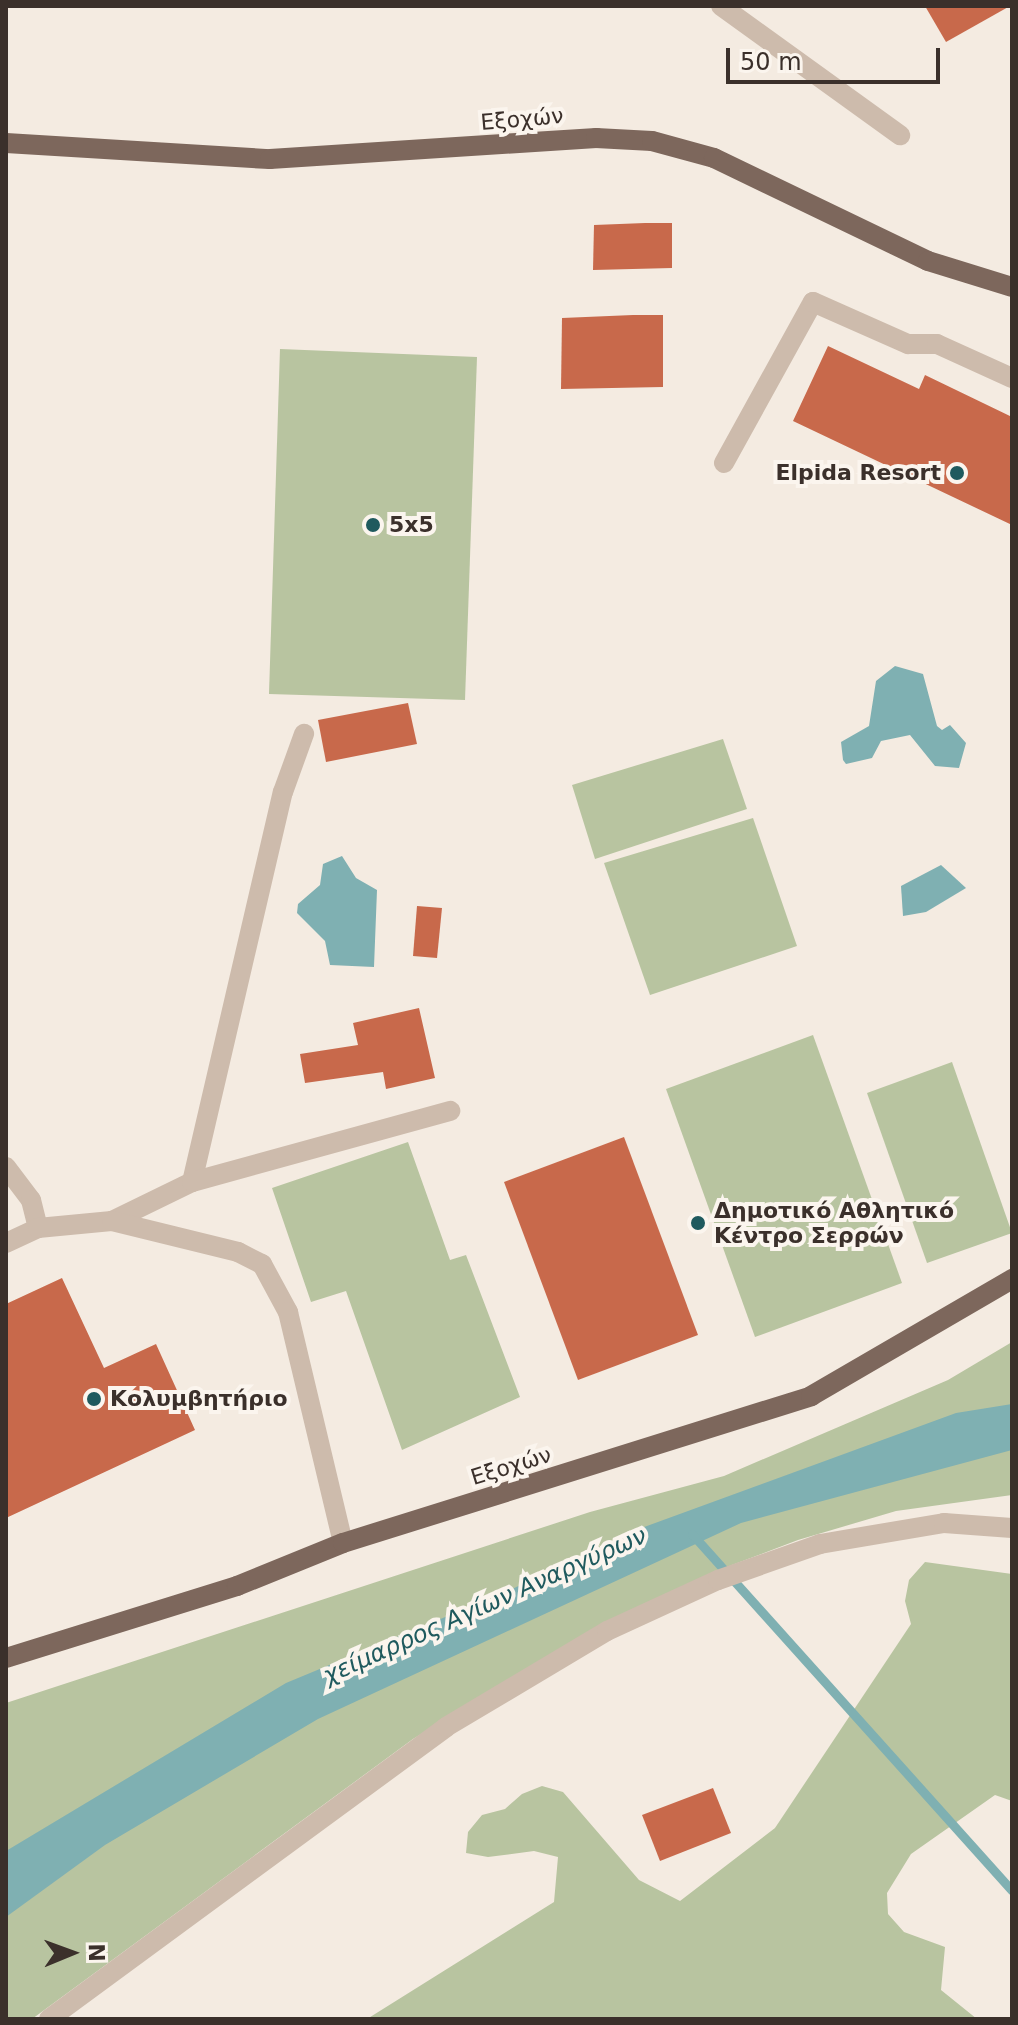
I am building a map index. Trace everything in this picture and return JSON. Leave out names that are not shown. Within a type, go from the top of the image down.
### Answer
[{"type":"main road","name":"Εξοχών","points":[[6,143],[270,159],[596,138],[652,141],[742,169],[928,261],[1012,287]]},
{"type":"main road","name":"Εξοχών","points":[[6,1658],[237,1586],[343,1543],[811,1396],[1012,1279]]},
{"type":"street","points":[[721,6],[900,135]]},
{"type":"street","points":[[724,463],[813,302],[908,344],[937,344],[1012,378]]},
{"type":"street","points":[[192,1182],[283,792],[304,734]]},
{"type":"street","points":[[112,1221],[192,1182],[450,1111]]},
{"type":"street","points":[[6,1167],[31,1200],[38,1228]]},
{"type":"street","points":[[6,1243],[38,1228],[112,1221],[238,1252],[262,1264],[277,1283],[308,1388],[343,1543]]},
{"type":"street","points":[[49,2019],[446,1727],[607,1631],[718,1580],[807,1547],[944,1523],[1012,1528]]},
{"type":"green space","name":"5x5","points":[[280,349],[477,357],[465,700],[269,694]]},
{"type":"green space","points":[[723,739],[747,809],[595,859],[572,785]]},
{"type":"green space","points":[[753,818],[797,946],[650,995],[604,863]]},
{"type":"green space","points":[[813,1035],[902,1283],[755,1337],[666,1089]]},
{"type":"green space","points":[[952,1062],[1012,1233],[927,1263],[867,1093]]},
{"type":"green space","points":[[408,1142],[450,1260],[466,1255],[520,1397],[402,1450],[346,1291],[311,1302],[272,1188]]},
{"type":"green space","points":[[1012,1342],[1012,1495],[896,1511],[798,1540],[732,1565],[567,1645],[413,1739],[32,2019],[6,2019],[6,1703],[590,1512],[724,1476],[948,1380]]},
{"type":"green space","points":[[925,1562],[1012,1574],[1012,1801],[995,1795],[911,1854],[887,1893],[888,1914],[904,1932],[945,1947],[941,1990],[977,2019],[367,2019],[554,1902],[558,1857],[534,1851],[488,1857],[466,1853],[468,1832],[482,1815],[505,1809],[522,1794],[542,1786],[563,1792],[639,1880],[680,1901],[775,1828],[911,1624],[905,1601],[909,1580]]},
{"type":"water","points":[[895,666],[923,674],[937,726],[942,730],[950,725],[966,743],[959,768],[935,766],[910,735],[881,741],[872,758],[846,764],[843,760],[841,742],[869,726],[876,681]]},
{"type":"water","points":[[342,856],[356,878],[377,890],[374,967],[330,965],[325,941],[297,913],[298,904],[320,885],[323,864]]},
{"type":"water","points":[[941,865],[966,888],[926,912],[903,916],[901,886]]},
{"type":"water","name":"χείμαρρος Αγίων Αναργύρων","points":[[1012,1404],[1012,1450],[741,1523],[318,1719],[105,1845],[6,1917],[6,1851],[286,1683],[508,1591],[636,1530],[956,1413]]},
{"type":"building","points":[[925,6],[1010,6],[946,42]]},
{"type":"building","points":[[672,223],[672,268],[593,270],[594,225]]},
{"type":"building","points":[[663,315],[663,387],[561,389],[562,318]]},
{"type":"building","name":"Elpida Resort","points":[[828,346],[919,389],[925,375],[1012,417],[1012,525],[793,421]]},
{"type":"building","points":[[408,703],[417,744],[326,762],[318,720]]},
{"type":"building","points":[[417,906],[442,908],[437,958],[413,956]]},
{"type":"building","points":[[419,1008],[435,1078],[386,1089],[383,1072],[305,1083],[300,1054],[358,1045],[353,1023]]},
{"type":"building","points":[[624,1137],[698,1335],[578,1380],[504,1182]]},
{"type":"building","name":"Κολυμβητήριο","points":[[62,1278],[104,1368],[156,1344],[195,1430],[6,1518],[6,1304]]},
{"type":"building","points":[[713,1788],[731,1833],[660,1861],[642,1815]]},
{"type":"waterway","points":[[692,1534],[1012,1891]]},
{"type":"place","name":"Elpida Resort","points":[[957,473]]},
{"type":"place","name":"5x5","points":[[373,525]]},
{"type":"place","name":"Δημοτικό Αθλητικό Κέντρο Σερρών","points":[[698,1223]]},
{"type":"place","name":"Κολυμβητήριο","points":[[94,1399]]}]
